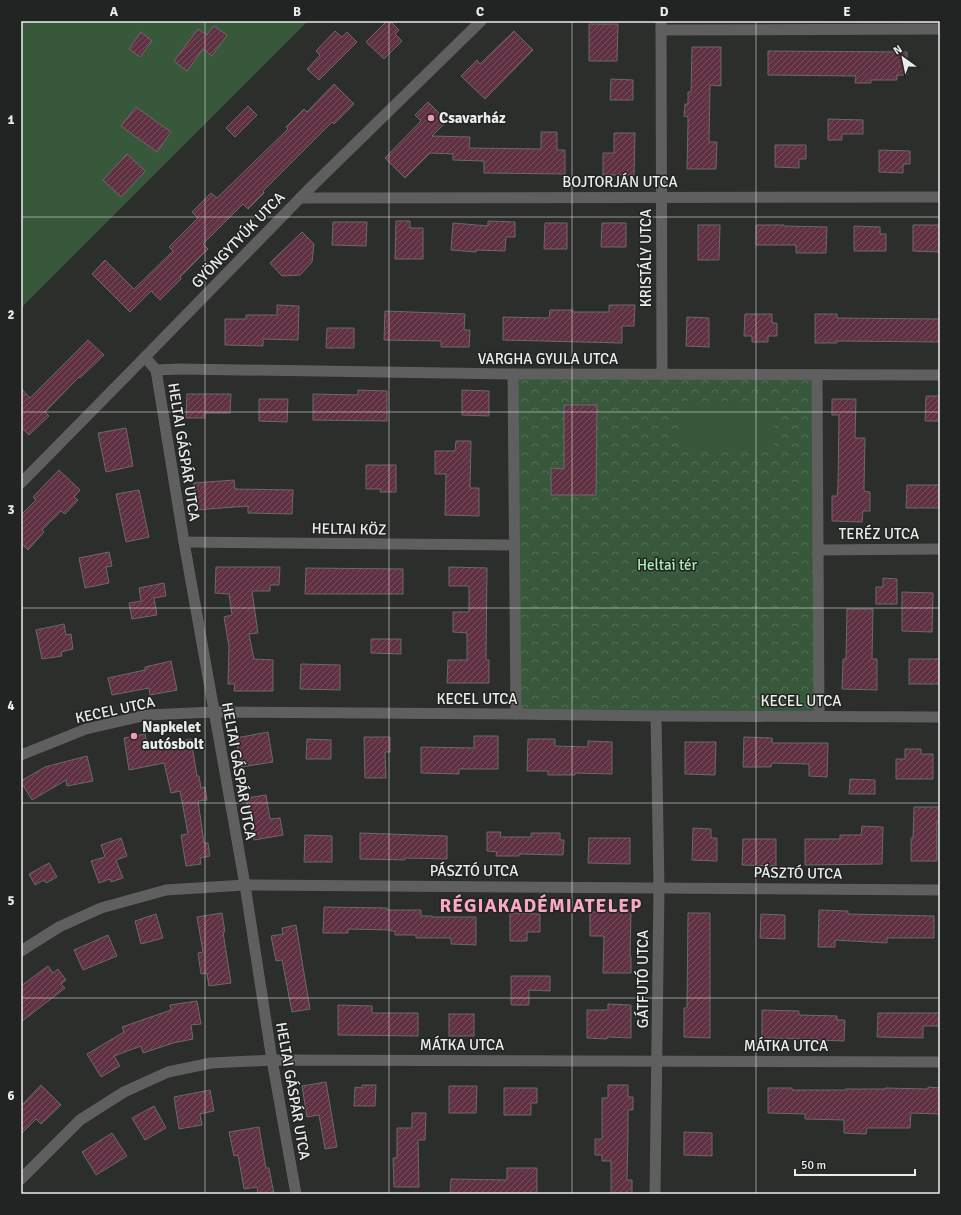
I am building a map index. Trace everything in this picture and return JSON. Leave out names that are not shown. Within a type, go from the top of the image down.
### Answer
[{"type":"street","name":"GYÖNGYTYÚK UTCA","points":[[21,483],[300,198],[481,21]]},
{"type":"street","points":[[661,25],[940,29]]},
{"type":"street","name":"KRISTÁLY UTCA","points":[[661,25],[662,374]]},
{"type":"street","name":"BOJTORJÁN UTCA","points":[[300,198],[661,196],[940,197]]},
{"type":"street","name":"HELTAI GÁSPÁR UTCA","points":[[146,357],[156,370],[213,712],[244,885],[272,1060],[296,1194]]},
{"type":"street","name":"VARGHA GYULA UTCA","points":[[156,370],[180,369],[513,374],[940,375]]},
{"type":"street","points":[[513,374],[516,714]]},
{"type":"street","points":[[818,375],[819,716]]},
{"type":"street","name":"HELTAI KÖZ","points":[[184,542],[514,545]]},
{"type":"street","name":"TERÉZ UTCA","points":[[818,550],[940,549]]},
{"type":"street","name":"KECEL UTCA","points":[[21,755],[86,729],[147,715],[213,712],[940,717]]},
{"type":"street","name":"GÁTFUTÓ UTCA","points":[[655,1194],[659,887],[656,716]]},
{"type":"street","name":"PÁSZTÓ UTCA","points":[[21,952],[59,927],[102,908],[166,890],[244,885],[940,890]]},
{"type":"street","name":"MÁTKA UTCA","points":[[21,1179],[80,1120],[124,1092],[168,1072],[211,1063],[272,1060],[940,1062]]},
{"type":"green space","points":[[21,21],[308,21],[21,308]]},
{"type":"green space","name":"Heltai tér","points":[[513,374],[817,375],[819,716],[516,714]]},
{"type":"green space","points":[[680,401],[776,402],[773,451],[679,450]]},
{"type":"building","points":[[387,21],[390,21],[399,30],[395,34],[402,41],[384,59],[366,42]]},
{"type":"building","points":[[589,24],[618,24],[617,61],[589,61]]},
{"type":"building","points":[[214,26],[227,35],[212,56],[203,49],[187,71],[174,61],[198,29],[207,35]]},
{"type":"building","points":[[335,31],[342,37],[347,32],[357,42],[319,80],[307,69],[320,55],[316,51]]},
{"type":"building","points":[[514,31],[533,50],[485,99],[461,76],[477,60],[480,64]]},
{"type":"building","points":[[141,32],[152,41],[140,57],[129,49]]},
{"type":"building","points":[[692,47],[721,47],[721,86],[710,85],[709,142],[717,142],[716,169],[687,169],[688,117],[684,116],[685,104],[688,104],[688,92],[691,92]]},
{"type":"building","points":[[768,51],[907,52],[907,75],[897,75],[897,80],[871,80],[871,83],[855,83],[856,76],[768,75]]},
{"type":"building","points":[[611,79],[633,80],[633,100],[610,100]]},
{"type":"building","points":[[334,84],[354,104],[334,124],[332,122],[263,191],[264,193],[248,209],[243,204],[203,244],[208,249],[160,300],[151,291],[130,312],[92,274],[105,260],[134,289],[173,251],[169,247],[198,218],[192,212],[211,193],[217,198],[288,129],[286,127],[304,109],[307,112]]},
{"type":"building","points":[[428,102],[447,121],[432,136],[470,137],[469,148],[541,149],[541,132],[557,132],[557,150],[565,150],[565,174],[484,173],[484,161],[453,160],[453,154],[430,153],[405,178],[385,158],[421,121],[415,115]]},
{"type":"building","points":[[248,106],[257,115],[235,137],[226,128]]},
{"type":"building","points":[[136,107],[171,132],[157,152],[121,126]]},
{"type":"building","points":[[828,119],[863,120],[863,134],[842,134],[842,140],[828,140]]},
{"type":"building","points":[[614,133],[635,133],[634,175],[603,175],[603,153],[614,153]]},
{"type":"building","points":[[775,145],[806,145],[806,159],[799,159],[799,168],[775,167]]},
{"type":"building","points":[[879,150],[910,151],[910,164],[903,164],[903,173],[879,172]]},
{"type":"building","points":[[127,154],[145,171],[121,197],[103,180]]},
{"type":"building","points":[[396,221],[410,221],[410,228],[423,228],[423,259],[395,259]]},
{"type":"building","points":[[488,221],[515,222],[515,237],[506,237],[505,251],[476,250],[476,252],[451,250],[453,223],[488,226]]},
{"type":"building","points":[[333,222],[367,222],[366,246],[332,245]]},
{"type":"building","points":[[545,223],[567,223],[567,249],[544,249]]},
{"type":"building","points":[[602,223],[626,223],[626,247],[601,247]]},
{"type":"building","points":[[698,225],[720,225],[719,260],[698,260]]},
{"type":"building","points":[[756,225],[827,227],[826,253],[796,253],[796,245],[756,245]]},
{"type":"building","points":[[913,225],[940,225],[940,252],[913,251]]},
{"type":"building","points":[[854,226],[880,227],[880,234],[886,234],[886,251],[854,251]]},
{"type":"building","points":[[302,232],[314,244],[312,262],[300,275],[282,276],[270,263]]},
{"type":"building","points":[[277,305],[299,306],[298,340],[263,339],[263,346],[225,345],[225,319],[246,319],[246,315],[277,315]]},
{"type":"building","points":[[609,305],[635,305],[634,326],[622,326],[622,343],[503,340],[503,317],[549,318],[550,310],[573,310],[573,312],[609,312]]},
{"type":"building","points":[[385,311],[465,314],[464,330],[470,330],[469,347],[441,347],[441,341],[384,340]]},
{"type":"building","points":[[745,314],[772,314],[772,323],[777,323],[777,336],[768,336],[768,342],[752,342],[752,336],[744,336]]},
{"type":"building","points":[[815,314],[837,314],[837,318],[940,319],[940,342],[837,341],[837,343],[815,343]]},
{"type":"building","points":[[687,317],[709,318],[709,347],[686,346]]},
{"type":"building","points":[[327,328],[354,328],[354,348],[326,348]]},
{"type":"building","points":[[88,340],[104,355],[80,378],[79,377],[45,412],[49,416],[29,435],[21,427],[21,388],[30,398]]},
{"type":"building","points":[[358,390],[387,391],[387,421],[313,420],[313,394],[358,395]]},
{"type":"building","points":[[462,390],[489,391],[489,416],[462,415]]},
{"type":"building","points":[[187,394],[231,394],[230,413],[205,413],[205,418],[186,418]]},
{"type":"building","points":[[926,396],[940,396],[940,421],[925,421]]},
{"type":"building","points":[[259,399],[288,399],[287,422],[259,421]]},
{"type":"building","points":[[832,399],[856,399],[855,438],[865,438],[864,491],[870,492],[870,511],[863,511],[862,522],[832,521],[832,496],[837,496],[838,487],[839,415],[832,415]]},
{"type":"building","points":[[564,405],[597,405],[596,495],[551,495],[551,468],[564,469]]},
{"type":"building","points":[[126,428],[133,466],[106,472],[98,433]]},
{"type":"building","points":[[456,441],[471,441],[470,488],[479,488],[479,516],[445,515],[446,474],[435,474],[435,451],[455,451]]},
{"type":"building","points":[[366,465],[396,465],[396,492],[380,492],[381,489],[366,489]]},
{"type":"building","points":[[59,470],[80,490],[74,497],[78,500],[65,514],[61,511],[42,530],[44,532],[28,550],[21,543],[21,515],[36,500],[33,497]]},
{"type":"building","points":[[234,480],[235,489],[293,490],[292,514],[248,513],[248,506],[196,510],[194,483]]},
{"type":"building","points":[[907,485],[940,485],[940,508],[906,508]]},
{"type":"building","points":[[139,490],[149,537],[126,542],[116,494]]},
{"type":"building","points":[[109,552],[112,566],[106,567],[109,583],[85,588],[79,558]]},
{"type":"building","points":[[216,567],[280,567],[279,585],[270,585],[270,591],[252,591],[258,633],[249,634],[254,659],[273,660],[273,691],[234,691],[235,684],[228,684],[229,647],[224,617],[232,615],[229,594],[215,593]]},
{"type":"building","points":[[449,567],[487,568],[486,660],[489,660],[489,683],[447,683],[448,660],[467,660],[467,633],[453,632],[453,612],[469,612],[469,586],[449,586]]},
{"type":"building","points":[[306,568],[403,569],[403,594],[305,594]]},
{"type":"building","points":[[883,578],[897,579],[897,604],[876,604],[876,587],[883,587]]},
{"type":"building","points":[[164,583],[166,596],[154,598],[157,615],[132,619],[129,603],[141,601],[139,588]]},
{"type":"building","points":[[902,592],[933,593],[932,632],[902,631]]},
{"type":"building","points":[[847,609],[873,609],[872,659],[877,659],[877,690],[842,689],[843,659],[846,659]]},
{"type":"building","points":[[64,624],[66,635],[71,634],[73,649],[61,652],[62,656],[42,659],[36,630]]},
{"type":"building","points":[[371,639],[401,639],[401,654],[371,653]]},
{"type":"building","points":[[909,659],[940,659],[940,684],[909,684]]},
{"type":"building","points":[[171,661],[177,690],[150,695],[149,688],[112,695],[108,678],[145,670],[145,667]]},
{"type":"building","points":[[301,664],[340,665],[340,690],[300,689]]},
{"type":"building","points":[[268,732],[273,762],[241,767],[236,738]]},
{"type":"building","points":[[145,734],[148,747],[191,739],[197,776],[199,776],[201,788],[205,787],[207,800],[198,801],[204,843],[208,843],[210,856],[200,858],[201,864],[186,866],[181,835],[188,834],[180,791],[171,793],[164,763],[129,770],[124,738]]},
{"type":"building","points":[[474,736],[498,736],[498,769],[459,769],[459,774],[421,773],[421,747],[474,748]]},
{"type":"building","points":[[364,737],[390,737],[390,752],[385,752],[386,778],[365,778]]},
{"type":"building","points":[[744,737],[772,738],[772,743],[828,743],[827,777],[809,776],[809,764],[772,763],[771,767],[743,767]]},
{"type":"building","points":[[307,739],[331,740],[331,759],[306,759]]},
{"type":"building","points":[[528,739],[555,739],[555,746],[588,747],[588,741],[612,742],[612,774],[575,773],[575,775],[548,775],[548,771],[527,771]]},
{"type":"building","points":[[685,742],[716,742],[715,775],[685,774]]},
{"type":"building","points":[[905,749],[921,749],[921,754],[933,754],[933,779],[896,779],[896,759],[905,759]]},
{"type":"building","points":[[87,756],[93,781],[67,786],[66,780],[32,800],[21,782],[45,767]]},
{"type":"building","points":[[850,779],[875,780],[875,794],[849,794]]},
{"type":"building","points":[[266,795],[270,819],[280,818],[283,835],[254,840],[246,798]]},
{"type":"building","points":[[914,807],[940,807],[940,822],[937,822],[937,861],[911,861],[911,838],[913,838]]},
{"type":"building","points":[[862,826],[883,827],[882,864],[805,865],[805,839],[840,839],[840,835],[861,835]]},
{"type":"building","points":[[693,828],[711,829],[711,838],[717,838],[717,861],[692,860]]},
{"type":"building","points":[[487,832],[501,832],[500,837],[531,837],[531,833],[560,833],[560,840],[564,840],[563,855],[519,854],[519,856],[496,856],[497,852],[487,851]]},
{"type":"building","points":[[360,833],[447,836],[447,859],[360,859]]},
{"type":"building","points":[[305,835],[332,836],[332,862],[304,862]]},
{"type":"building","points":[[121,838],[127,856],[116,860],[123,878],[111,882],[110,879],[99,883],[91,861],[105,857],[101,845]]},
{"type":"building","points":[[589,838],[630,838],[630,864],[588,863]]},
{"type":"building","points":[[743,839],[776,839],[776,866],[742,865]]},
{"type":"building","points":[[49,863],[57,877],[46,883],[44,880],[35,885],[29,874]]},
{"type":"building","points":[[324,907],[421,910],[421,916],[476,917],[476,945],[451,944],[451,938],[416,938],[416,935],[395,935],[395,931],[391,930],[348,929],[348,933],[323,933]]},
{"type":"building","points":[[819,910],[848,911],[848,914],[934,916],[934,938],[887,938],[887,943],[835,940],[835,947],[818,947]]},
{"type":"building","points":[[590,912],[631,912],[631,973],[603,973],[604,936],[590,936]]},
{"type":"building","points":[[222,913],[225,932],[223,932],[231,983],[209,986],[207,973],[201,974],[198,953],[203,952],[197,917]]},
{"type":"building","points":[[510,913],[540,914],[540,932],[527,932],[527,941],[510,941]]},
{"type":"building","points":[[688,913],[710,913],[710,1038],[684,1037],[684,1008],[687,1008]]},
{"type":"building","points":[[156,914],[163,938],[141,944],[135,921]]},
{"type":"building","points":[[761,914],[785,915],[785,939],[760,938]]},
{"type":"building","points":[[296,925],[310,1009],[292,1012],[282,960],[276,961],[271,936],[283,934],[282,928]]},
{"type":"building","points":[[108,935],[117,956],[83,970],[74,950]]},
{"type":"building","points":[[48,966],[53,973],[58,969],[66,980],[61,984],[65,988],[21,1022],[21,986]]},
{"type":"building","points":[[511,976],[550,976],[550,991],[529,990],[529,1005],[511,1005]]},
{"type":"building","points":[[197,1001],[201,1024],[191,1025],[193,1039],[173,1043],[143,1053],[141,1046],[114,1056],[120,1066],[101,1077],[87,1054],[124,1032],[122,1027],[171,1010],[170,1005]]},
{"type":"building","points":[[608,1004],[631,1005],[631,1038],[587,1038],[587,1010],[608,1010]]},
{"type":"building","points":[[338,1005],[372,1006],[372,1013],[418,1013],[418,1036],[338,1035]]},
{"type":"building","points":[[762,1010],[799,1011],[799,1015],[837,1016],[837,1020],[845,1020],[844,1041],[762,1038]]},
{"type":"building","points":[[878,1013],[940,1013],[940,1026],[923,1026],[923,1038],[877,1037]]},
{"type":"building","points":[[449,1014],[474,1014],[474,1036],[449,1036]]},
{"type":"building","points":[[326,1082],[337,1147],[325,1149],[319,1115],[307,1117],[302,1086]]},
{"type":"building","points":[[41,1085],[61,1105],[41,1124],[36,1119],[21,1134],[21,1106]]},
{"type":"building","points":[[362,1085],[376,1085],[375,1106],[354,1106],[355,1087],[362,1088]]},
{"type":"building","points":[[608,1085],[628,1085],[628,1097],[633,1097],[633,1110],[628,1110],[627,1180],[632,1180],[632,1194],[611,1194],[611,1161],[602,1161],[602,1155],[595,1155],[595,1139],[602,1139],[602,1098],[608,1098]]},
{"type":"building","points":[[449,1086],[477,1086],[476,1113],[449,1113]]},
{"type":"building","points":[[928,1087],[940,1088],[940,1114],[911,1113],[910,1128],[867,1128],[866,1134],[844,1133],[844,1120],[805,1119],[805,1114],[768,1113],[768,1088],[792,1088],[792,1090],[845,1090],[885,1088],[928,1089]]},
{"type":"building","points":[[504,1088],[537,1088],[537,1103],[531,1103],[531,1115],[504,1115]]},
{"type":"building","points":[[210,1090],[214,1111],[200,1114],[202,1125],[179,1129],[174,1097]]},
{"type":"building","points":[[154,1106],[166,1128],[145,1140],[132,1118]]},
{"type":"building","points":[[412,1113],[426,1113],[425,1140],[418,1140],[419,1187],[394,1187],[393,1158],[397,1158],[397,1128],[412,1128]]},
{"type":"building","points":[[259,1127],[266,1168],[269,1168],[274,1194],[258,1194],[257,1187],[244,1189],[238,1155],[234,1156],[229,1132]]},
{"type":"building","points":[[684,1132],[712,1133],[712,1156],[684,1155]]},
{"type":"building","points":[[112,1133],[127,1156],[96,1175],[82,1152]]},
{"type":"building","points":[[507,1168],[537,1168],[537,1194],[450,1194],[451,1179],[507,1180]]},
{"type":"place","name":"Csavarház","points":[[431,118]]},
{"type":"place","name":"Napkelet autósbolt","points":[[134,736]]},
{"type":"district","name":"RÉGIAKADÉMIATELEP","points":[[541,905]]}]
